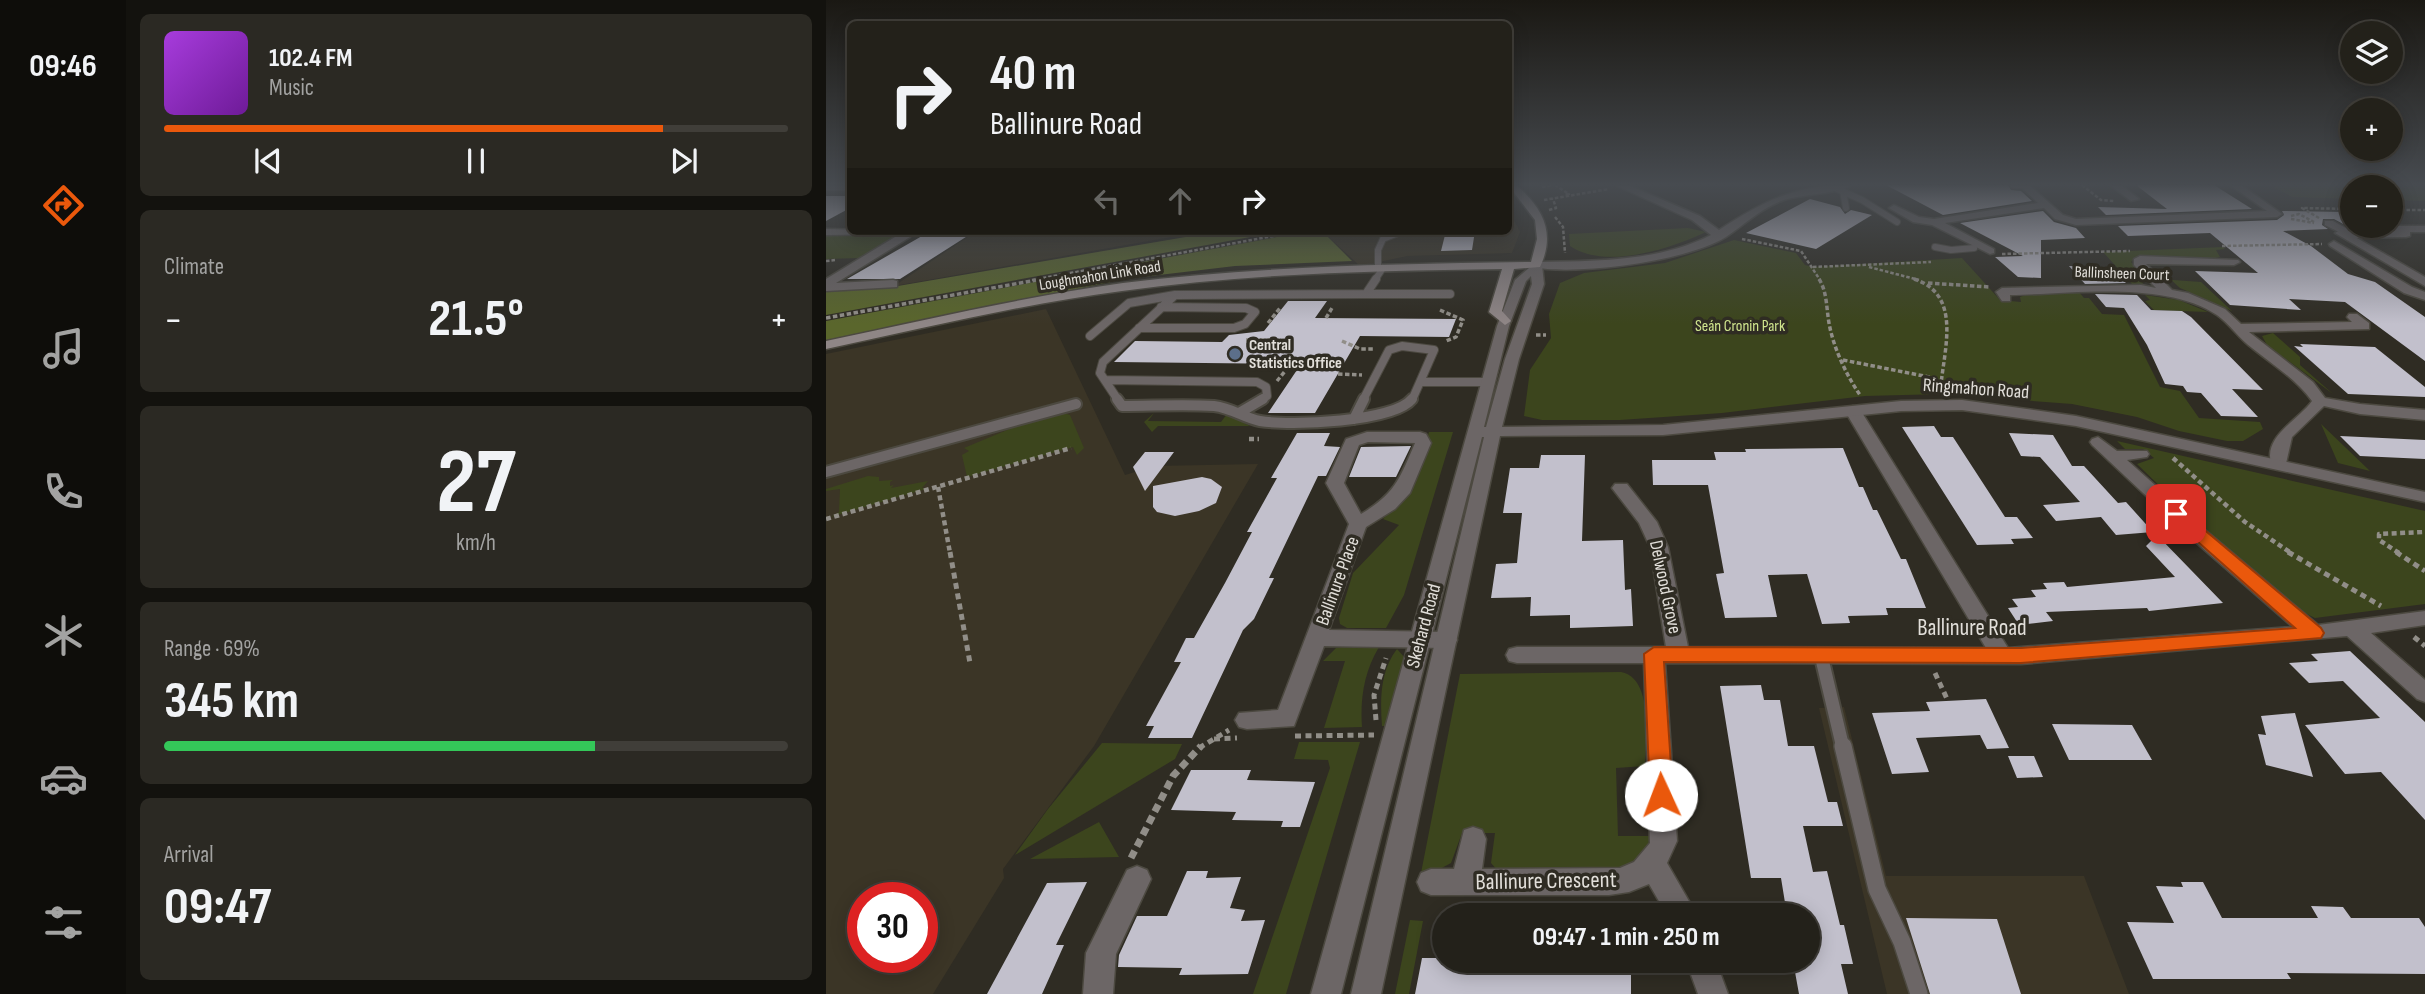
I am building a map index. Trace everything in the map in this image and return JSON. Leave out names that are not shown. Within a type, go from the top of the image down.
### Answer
[{"type":"main road","name":"Skehard Road","points":[[1536,265],[1543,231]]},
{"type":"main road","points":[[1504,321],[1495,312],[1507,279],[1508,265]]},
{"type":"main road","name":"Loughmahon Link Road","points":[[826,345],[1120,287],[1215,277],[1380,268],[1536,265]]},
{"type":"street","points":[[1712,231],[1722,234]]},
{"type":"street","points":[[1536,265],[1598,264],[1650,257],[1689,248],[1726,231]]},
{"type":"street","points":[[1950,231],[1994,253]]},
{"type":"street","points":[[826,232],[847,232]]},
{"type":"street","points":[[826,285],[906,235]]},
{"type":"street","points":[[2347,238],[2425,282]]},
{"type":"street","points":[[2334,244],[2408,290],[2425,296]]},
{"type":"street","points":[[1956,245],[1974,245]]},
{"type":"street","points":[[2167,292],[2140,265],[2140,259],[2238,265],[2218,249]]},
{"type":"street","name":"Skehard Road","points":[[1366,994],[1446,640],[1484,432],[1489,382],[1504,321],[1521,280],[1536,265]]},
{"type":"street","name":"Skehard Road","points":[[1326,994],[1420,639],[1484,432],[1538,284],[1536,265]]},
{"type":"street","points":[[826,285],[893,284]]},
{"type":"street","name":"Ballinsheen Court","points":[[2006,298],[2002,292],[2090,289],[2167,292],[2208,304],[2308,385],[2319,401]]},
{"type":"street","points":[[2239,328],[2364,326],[2353,317]]},
{"type":"street","points":[[2279,464],[2278,451],[2282,436],[2319,401],[2360,409],[2425,415]]},
{"type":"street","points":[[1858,405],[2002,656]]},
{"type":"street","name":"Ringmahon Road","points":[[1484,432],[1663,430],[1858,405],[1951,405],[2076,421],[2425,497]]},
{"type":"street","name":"Ballinure Place","points":[[1287,728],[1358,524],[1389,505],[1404,489],[1423,443],[1420,437],[1367,437],[1352,442],[1335,483],[1358,524]]},
{"type":"street","points":[[2098,442],[2198,534],[2314,633]]},
{"type":"street","points":[[2114,456],[2141,454]]},
{"type":"street","name":"Delwood Grove","points":[[1621,488],[1646,519],[1659,547],[1678,654]]},
{"type":"street","name":"Ballinure Road","points":[[1517,655],[2002,656],[2314,633],[2425,618]]},
{"type":"street","points":[[2353,629],[2425,693]]},
{"type":"street","name":"Ballinure Place","points":[[1317,638],[1446,640]]},
{"type":"street","points":[[1654,654],[1664,841],[1653,865],[1676,903]]},
{"type":"street","points":[[1249,729],[1287,728]]},
{"type":"street","points":[[1466,882],[1473,839]]},
{"type":"street","name":"Ballinure Crescent","points":[[1431,882],[1622,881],[1634,880],[1653,865]]},
{"type":"street","points":[[1098,994],[1101,953],[1137,879]]},
{"type":"street","points":[[1705,973],[1713,994]]},
{"type":"lane","points":[[1366,294],[1380,268],[1378,250],[1383,239],[1393,235]]},
{"type":"lane","points":[[1935,247],[1951,250],[1974,245]]},
{"type":"lane","points":[[1090,336],[1129,303],[1175,295],[1451,294]]},
{"type":"lane","points":[[1175,295],[1100,367],[1122,406],[1230,408],[1266,422],[1354,419],[1383,413],[1411,402],[1435,352],[1431,348],[1391,349],[1354,419]]},
{"type":"lane","points":[[1139,328],[1234,328],[1245,324],[1255,312],[1246,308],[1161,307]]},
{"type":"lane","points":[[1106,380],[1256,382],[1266,387],[1267,396],[1263,400],[1239,413]]},
{"type":"lane","points":[[1420,382],[1489,382]]},
{"type":"lane","points":[[826,472],[1076,404]]},
{"type":"lane","points":[[1821,654],[1877,889],[1902,942],[1919,994]]},
{"type":"path","points":[[1562,231],[1563,243]]},
{"type":"path","points":[[1233,243],[1272,235]]},
{"type":"path","points":[[826,318],[1278,235]]},
{"type":"path","points":[[1735,238],[1801,251],[1813,267],[1824,287],[1830,330],[1858,405]]},
{"type":"path","points":[[2218,249],[2300,242],[2334,244]]},
{"type":"path","points":[[1994,253],[2137,250]]},
{"type":"path","points":[[1813,267],[1939,261]]},
{"type":"path","points":[[1858,265],[1912,276],[1941,294],[1949,315],[1941,384]]},
{"type":"path","points":[[1431,348],[1456,337],[1463,320],[1438,309]]},
{"type":"path","points":[[1241,340],[1271,340]]},
{"type":"path","points":[[1342,341],[1360,349],[1391,349]]},
{"type":"path","points":[[1266,387],[1281,378],[1294,360]]},
{"type":"path","points":[[1842,360],[1934,378],[1941,384],[1951,405]]},
{"type":"path","points":[[826,519],[1071,448]]},
{"type":"path","points":[[2168,451],[2179,467],[2245,522],[2388,611]]},
{"type":"path","points":[[938,487],[970,663]]},
{"type":"path","points":[[2425,532],[2379,534],[2379,540],[2425,571]]},
{"type":"path","points":[[1933,669],[1948,701]]},
{"type":"path","points":[[1287,728],[1395,735]]},
{"type":"path","points":[[1213,739],[1249,729]]},
{"type":"path","points":[[1137,879],[1130,857],[1173,776],[1201,746],[1213,739],[1249,729]]},
{"type":"shaded area","points":[[1512,231],[1520,232],[1512,253],[1407,256],[1360,266],[1326,235],[1512,235]]},
{"type":"shaded area","points":[[971,235],[1182,235],[894,286]]},
{"type":"shaded area","points":[[1046,309],[1125,475],[1155,466],[1258,464],[1094,746],[1003,869],[1004,878],[933,994],[826,994],[826,354]]},
{"type":"shaded area","points":[[1844,707],[1886,876],[2084,876],[2129,994],[1887,994],[1819,708]]},
{"type":"green space","points":[[1706,232],[1675,245],[1619,257],[1585,253],[1570,246],[1569,234]]},
{"type":"green space","points":[[826,234],[898,235],[860,258],[826,259]]},
{"type":"green space","points":[[1198,235],[1261,235],[826,315],[826,290],[892,287]]},
{"type":"green space","points":[[1288,235],[1326,235],[1352,261],[1235,266],[1125,279],[826,341],[826,321]]},
{"type":"green space","name":"Seán Cronin Park","points":[[1734,240],[1796,253],[1805,265],[1813,267],[1962,258],[2000,300],[2021,302],[2020,297],[2025,295],[2079,292],[2084,298],[2089,298],[2102,314],[2124,315],[2160,387],[2180,391],[2199,418],[2260,422],[2263,429],[2243,441],[2227,441],[2179,431],[2137,417],[2072,404],[1943,394],[1865,396],[1722,413],[1620,420],[1542,420],[1524,416],[1530,370],[1551,338],[1549,314],[1560,283],[1584,273],[1665,263]]},
{"type":"green space","points":[[2225,249],[2216,250],[2220,257],[2215,258],[2136,257],[2131,262],[2148,280],[2142,285],[2132,284],[2103,252]]},
{"type":"green space","points":[[2157,267],[2173,280],[2201,282],[2232,311],[2180,288]]},
{"type":"green space","points":[[2145,295],[2179,300],[2208,312],[2154,310],[2145,301],[2150,300]]},
{"type":"green space","points":[[2273,333],[2300,357],[2300,365],[2333,394],[2267,345],[2262,336]]},
{"type":"green space","points":[[1063,413],[1070,415],[1084,448],[1077,455],[1073,447],[967,477],[962,455],[969,451],[964,448],[1024,423]]},
{"type":"green space","points":[[1154,413],[1148,421],[1221,422],[1227,414],[1250,426],[1158,426],[1152,432],[1144,422]]},
{"type":"green space","points":[[2321,424],[2370,471],[2338,463]]},
{"type":"green space","points":[[1429,432],[1453,432],[1404,595],[1386,628],[1347,628],[1340,624],[1339,618],[1353,573],[1399,525],[1383,519],[1413,484]]},
{"type":"green space","points":[[2117,441],[2425,511],[2425,604],[2315,618],[2305,613],[2214,539],[2137,464],[2154,458],[2143,449],[2125,449]]},
{"type":"green space","points":[[868,476],[879,477],[879,481],[893,480],[890,482],[890,486],[894,485],[891,488],[928,481],[922,488],[929,488],[831,517],[839,512],[840,489],[826,489]]},
{"type":"green space","points":[[1379,647],[1364,686],[1362,727],[1324,728],[1345,661],[1323,661],[1336,648]]},
{"type":"green space","points":[[1397,649],[1405,658],[1389,726],[1382,726],[1381,696],[1384,676]]},
{"type":"green space","points":[[1621,672],[1632,677],[1639,686],[1645,712],[1646,741],[1645,766],[1616,768],[1618,836],[1650,836],[1645,858],[1629,869],[1499,872],[1491,863],[1495,833],[1462,833],[1451,863],[1436,871],[1421,873],[1460,674]]},
{"type":"green space","points":[[1299,742],[1360,742],[1286,994],[1253,994],[1330,768],[1328,760],[1294,759]]},
{"type":"green space","points":[[1102,743],[1182,744],[1175,759],[1015,855],[1048,809]]},
{"type":"green space","points":[[1099,822],[1119,857],[1030,859]]},
{"type":"green space","points":[[1410,920],[1423,921],[1409,994],[1395,994]]},
{"type":"building","points":[[1749,231],[1845,231],[1816,249],[1746,233]]},
{"type":"building","points":[[1976,231],[2079,231],[2085,238],[2041,240],[2041,278],[2018,277],[1995,257],[2023,256]]},
{"type":"building","points":[[2123,231],[2284,231],[2311,246],[2348,274],[2375,282],[2425,317],[2425,361],[2345,302],[2289,299],[2301,310],[2230,305],[2195,271],[2258,273],[2210,233],[2128,236]]},
{"type":"building","points":[[969,235],[900,279],[847,279],[922,236]]},
{"type":"building","points":[[1445,235],[1474,235],[1472,250],[1441,251]]},
{"type":"building","points":[[2069,266],[2112,268],[2126,283],[2085,284]]},
{"type":"building","points":[[2095,294],[2137,295],[2151,310],[2182,311],[2191,317],[2263,390],[2232,389],[2258,417],[2221,416],[2201,393],[2187,392],[2183,386],[2165,384],[2147,345],[2124,308],[2106,307]]},
{"type":"building","name":"Central Statistics Office","points":[[1288,301],[1327,301],[1315,318],[1456,319],[1449,337],[1360,336],[1315,413],[1268,413],[1301,364],[1114,362],[1135,341],[1222,342],[1229,335],[1264,331]]},
{"type":"building","points":[[2300,344],[2375,347],[2425,387],[2425,397],[2348,394],[2294,346],[2303,347]]},
{"type":"building","points":[[1934,426],[1941,437],[1953,437],[2005,517],[2017,517],[2033,538],[2011,539],[2014,544],[1977,545],[1902,427]]},
{"type":"building","points":[[1297,433],[1330,433],[1324,446],[1340,447],[1326,476],[1318,476],[1269,578],[1274,578],[1254,619],[1243,630],[1192,738],[1148,738],[1154,726],[1146,726],[1181,662],[1174,662],[1186,638],[1194,638],[1225,583],[1252,532],[1247,532],[1277,478],[1271,478]]},
{"type":"building","points":[[2009,433],[2053,435],[2072,466],[2084,466],[2118,503],[2126,502],[2153,532],[2116,535],[2101,517],[2056,521],[2043,505],[2080,502],[2040,457],[2021,456]]},
{"type":"building","points":[[2340,436],[2425,440],[2425,459],[2360,456]]},
{"type":"building","points":[[1411,446],[1396,477],[1349,477],[1361,447]]},
{"type":"building","points":[[1843,448],[1859,487],[1863,487],[1873,510],[1877,510],[1901,559],[1906,559],[1926,608],[1886,608],[1888,615],[1848,616],[1850,623],[1822,624],[1807,574],[1768,575],[1777,617],[1725,618],[1716,574],[1724,573],[1708,485],[1653,485],[1652,460],[1716,460],[1714,452],[1746,452],[1745,449]]},
{"type":"building","points":[[1145,452],[1174,452],[1145,491],[1133,467]]},
{"type":"building","points":[[1541,455],[1585,455],[1582,541],[1623,540],[1625,590],[1631,589],[1633,626],[1570,628],[1570,615],[1530,616],[1531,597],[1491,598],[1496,564],[1517,563],[1522,513],[1503,513],[1510,468],[1539,468]]},
{"type":"building","points":[[1202,477],[1211,479],[1222,487],[1216,503],[1199,511],[1175,516],[1157,512],[1153,507],[1153,486]]},
{"type":"building","points":[[2157,535],[2223,603],[2149,611],[2147,608],[2046,612],[2053,621],[2019,625],[2008,608],[2018,607],[2012,599],[2036,597],[2031,590],[2047,589],[2043,583],[2064,582],[2067,587],[2175,577],[2146,546]]},
{"type":"building","points":[[2350,651],[2425,722],[2425,820],[2381,772],[2345,774],[2305,725],[2380,718],[2343,681],[2309,683],[2289,663],[2318,661],[2311,654]]},
{"type":"building","points":[[1761,685],[1764,700],[1780,700],[1788,746],[1814,746],[1828,802],[1837,802],[1843,826],[1803,826],[1813,872],[1827,871],[1840,925],[1844,925],[1853,964],[1841,964],[1848,994],[1799,994],[1795,973],[1820,973],[1820,903],[1785,903],[1781,878],[1751,878],[1720,686]]},
{"type":"building","points":[[1986,699],[2009,748],[1987,749],[1980,735],[1916,738],[1929,772],[1892,774],[1872,713],[1930,711],[1926,702]]},
{"type":"building","points":[[2295,713],[2313,777],[2266,765],[2258,734],[2266,735],[2261,716]]},
{"type":"building","points":[[2052,724],[2132,725],[2152,760],[2069,760]]},
{"type":"building","points":[[2008,756],[2034,756],[2043,777],[2017,778]]},
{"type":"building","points":[[1191,770],[1251,770],[1247,780],[1315,782],[1300,827],[1281,827],[1283,821],[1232,820],[1236,812],[1171,810]]},
{"type":"building","points":[[1187,871],[1208,871],[1206,878],[1241,877],[1230,908],[1245,910],[1241,921],[1265,920],[1248,974],[1179,975],[1182,968],[1118,967],[1119,955],[1137,916],[1167,916]]},
{"type":"building","points":[[1087,882],[1056,945],[1064,945],[1042,994],[987,994],[1047,883]]},
{"type":"building","points":[[2181,882],[2203,882],[2222,918],[2318,918],[2311,906],[2343,907],[2351,918],[2419,918],[2425,927],[2425,974],[2287,973],[2291,979],[2153,979],[2127,922],[2174,923],[2156,886],[2183,887]]},
{"type":"building","points":[[1906,918],[1997,919],[2021,994],[1930,994]]},
{"type":"building","points":[[1422,958],[1432,958],[1432,973],[1631,973],[1631,994],[1415,994]]},
{"type":"place","name":"Central Statistics Office","points":[[1235,354]]},
{"type":"route","points":[[1661,795],[1654,654],[2021,656],[2314,633],[2176,514]]}]
